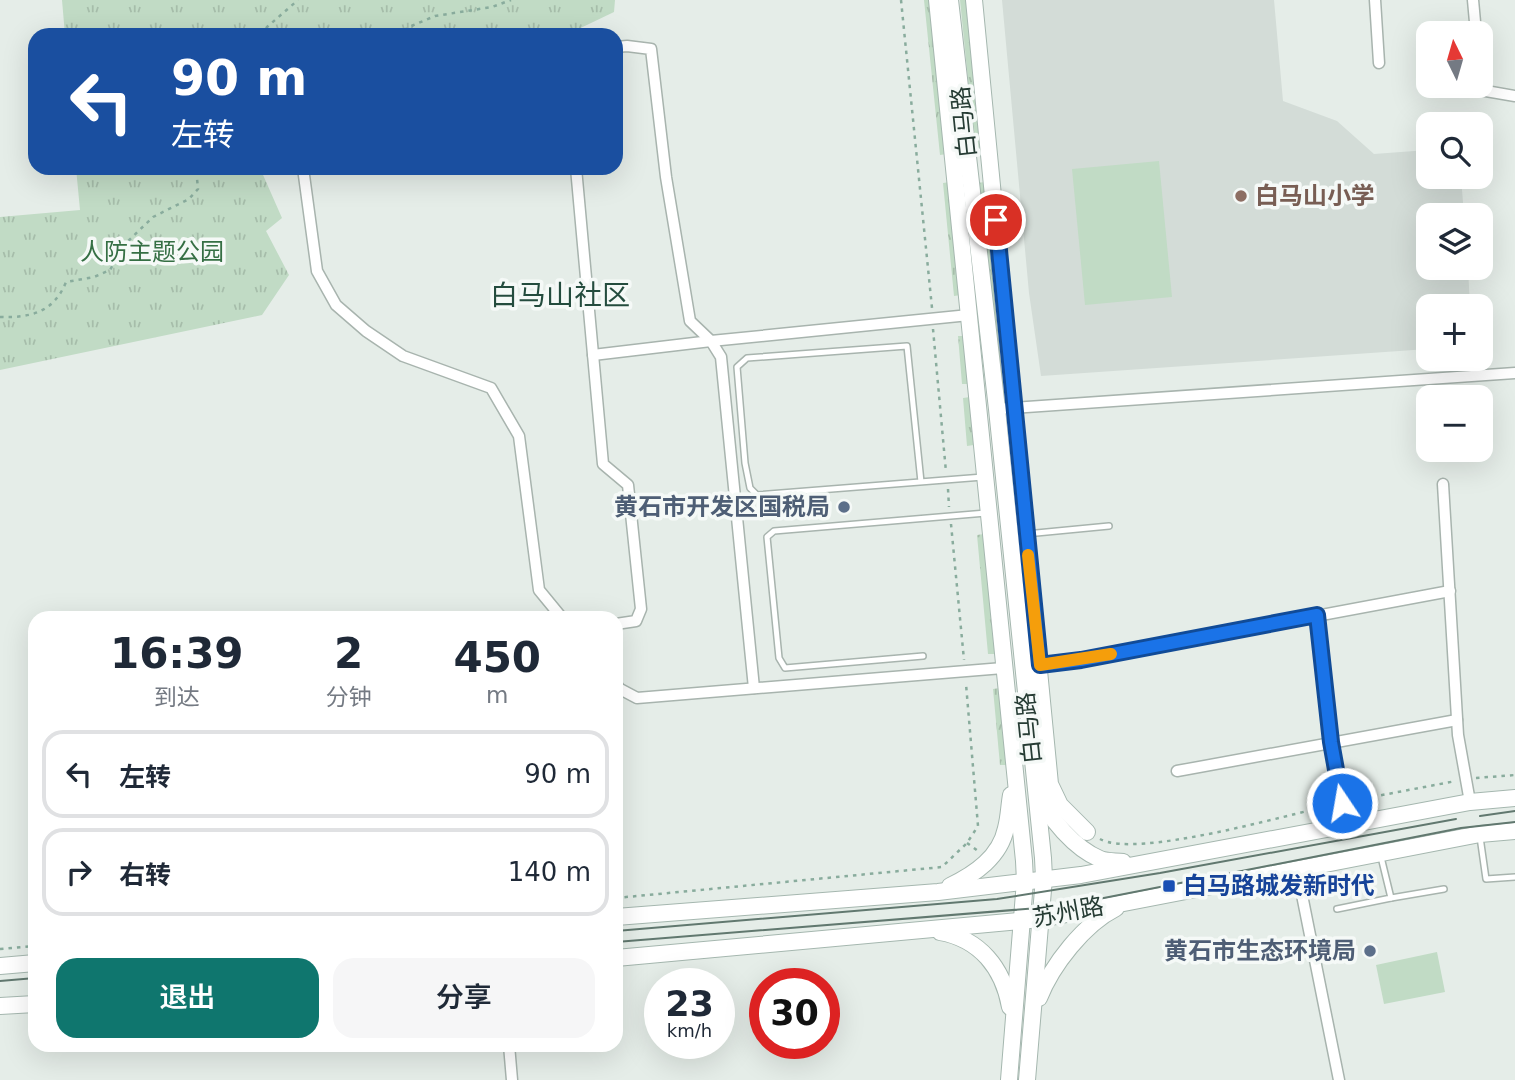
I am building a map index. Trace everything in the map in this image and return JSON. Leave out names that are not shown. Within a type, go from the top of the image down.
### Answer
[{"type":"street","name":"白马路","points":[[937,0],[1025,881],[1009,1080]]},
{"type":"street","name":"白马路","points":[[950,0],[997,409],[1044,878],[1027,1080]]},
{"type":"street","points":[[974,0],[1050,783],[1060,805],[1087,832]]},
{"type":"street","points":[[1375,0],[1379,63]]},
{"type":"street","points":[[1473,0],[1475,21]]},
{"type":"street","points":[[623,46],[651,49],[666,177],[690,321],[710,341],[721,357],[754,688]]},
{"type":"street","points":[[1493,92],[1515,96]]},
{"type":"street","points":[[304,175],[317,271],[336,305],[366,331],[403,356],[491,388],[519,436],[539,590],[556,611]]},
{"type":"street","points":[[577,175],[603,464],[628,485],[641,609],[636,621],[623,623]]},
{"type":"street","points":[[593,355],[969,314]]},
{"type":"street","points":[[997,409],[1515,373]]},
{"type":"street","points":[[1443,484],[1457,720],[1470,802]]},
{"type":"street","points":[[1040,665],[1081,660],[1450,591]]},
{"type":"street","points":[[1317,615],[1331,742],[1342,803],[1351,823]]},
{"type":"street","points":[[623,691],[637,698],[1003,668]]},
{"type":"street","points":[[1177,771],[1457,720]]},
{"type":"street","points":[[1032,760],[1042,801],[1063,831],[1101,859],[1136,864]]},
{"type":"street","points":[[938,892],[976,872],[990,858],[1006,830],[1015,778]]},
{"type":"street","name":"苏州路","points":[[623,916],[938,892],[1081,875],[1351,823],[1470,802],[1515,798]]},
{"type":"street","name":"苏州路","points":[[623,957],[1041,919],[1480,834],[1515,831]]},
{"type":"street","points":[[1297,870],[1339,1080]]},
{"type":"street","points":[[1031,1031],[1046,979],[1074,942],[1102,915],[1129,901]]},
{"type":"street","points":[[931,930],[957,935],[975,944],[1000,975],[1007,990],[1014,1029]]},
{"type":"street","points":[[0,966],[28,964]]},
{"type":"street","points":[[0,1006],[28,1004]]},
{"type":"street","points":[[510,1052],[512,1080]]},
{"type":"lane","points":[[921,482],[907,346],[747,358],[737,367],[745,463],[750,488],[757,495],[986,477]]},
{"type":"lane","points":[[923,656],[785,668],[779,658],[767,537],[774,531],[989,513]]},
{"type":"lane","points":[[1009,535],[1110,526]]},
{"type":"lane","points":[[1480,834],[1486,880],[1515,877]]},
{"type":"lane","points":[[1380,854],[1391,898]]},
{"type":"lane","points":[[1337,909],[1444,889]]},
{"type":"path","points":[[266,28],[298,0]]},
{"type":"path","points":[[407,28],[435,16],[492,7],[511,0]]},
{"type":"path","name":"白马路","points":[[623,897],[935,869],[948,863],[967,843],[978,826],[933,318],[901,0]]},
{"type":"path","points":[[0,317],[26,315],[43,310],[61,295],[66,282],[94,277],[110,270],[124,245],[153,217],[189,199],[198,189],[197,175]]},
{"type":"path","points":[[1087,832],[1116,846],[1162,843],[1465,779],[1515,775]]},
{"type":"path","points":[[0,949],[28,947]]},
{"type":"shaded area","name":"白马山小学","points":[[1002,0],[1274,0],[1283,101],[1337,121],[1374,154],[1416,151],[1416,189],[1462,189],[1463,203],[1416,203],[1416,280],[1469,280],[1469,294],[1416,294],[1416,350],[1041,376],[1029,293]]},
{"type":"green space","points":[[62,0],[615,0],[614,12],[581,28],[64,28]]},
{"type":"green space","points":[[924,0],[932,0],[947,154],[940,155]]},
{"type":"green space","points":[[960,0],[967,0],[982,147],[975,148]]},
{"type":"green space","points":[[1159,161],[1172,297],[1085,305],[1072,169]]},
{"type":"green space","name":"人防主题公园","points":[[77,175],[263,175],[282,218],[266,231],[289,275],[262,315],[0,370],[0,217],[80,210]]},
{"type":"green space","points":[[950,182],[961,295],[954,296],[943,183]]},
{"type":"green space","points":[[985,182],[1004,376],[996,377],[977,183]]},
{"type":"green space","points":[[958,336],[965,336],[969,384],[962,384]]},
{"type":"green space","points":[[970,397],[974,445],[967,446],[963,398]]},
{"type":"green space","points":[[984,534],[995,654],[988,654],[977,535]]},
{"type":"green space","points":[[1000,688],[1008,765],[1000,765],[993,689]]},
{"type":"green space","points":[[1437,952],[1445,992],[1384,1004],[1376,965]]},
{"type":"tram line","points":[[1480,816],[1515,811]]},
{"type":"tram line","points":[[623,930],[997,899],[1160,873],[1456,819]]},
{"type":"tram line","points":[[623,941],[1063,906],[1461,828],[1515,822]]},
{"type":"tram line","points":[[0,981],[28,979]]},
{"type":"slow traffic","points":[[1028,555],[1040,665],[1111,654]]},
{"type":"place","name":"白马山小学","points":[[1241,196]]},
{"type":"place","name":"黄石市开发区国税局","points":[[844,507]]},
{"type":"place","name":"白马路城发新时代","points":[[1169,886]]},
{"type":"place","name":"黄石市生态环境局","points":[[1370,951]]},
{"type":"district","name":"白马山社区","points":[[560,295]]},
{"type":"route","points":[[996,220],[1040,665],[1081,660],[1317,615],[1331,742],[1342,803]]}]
